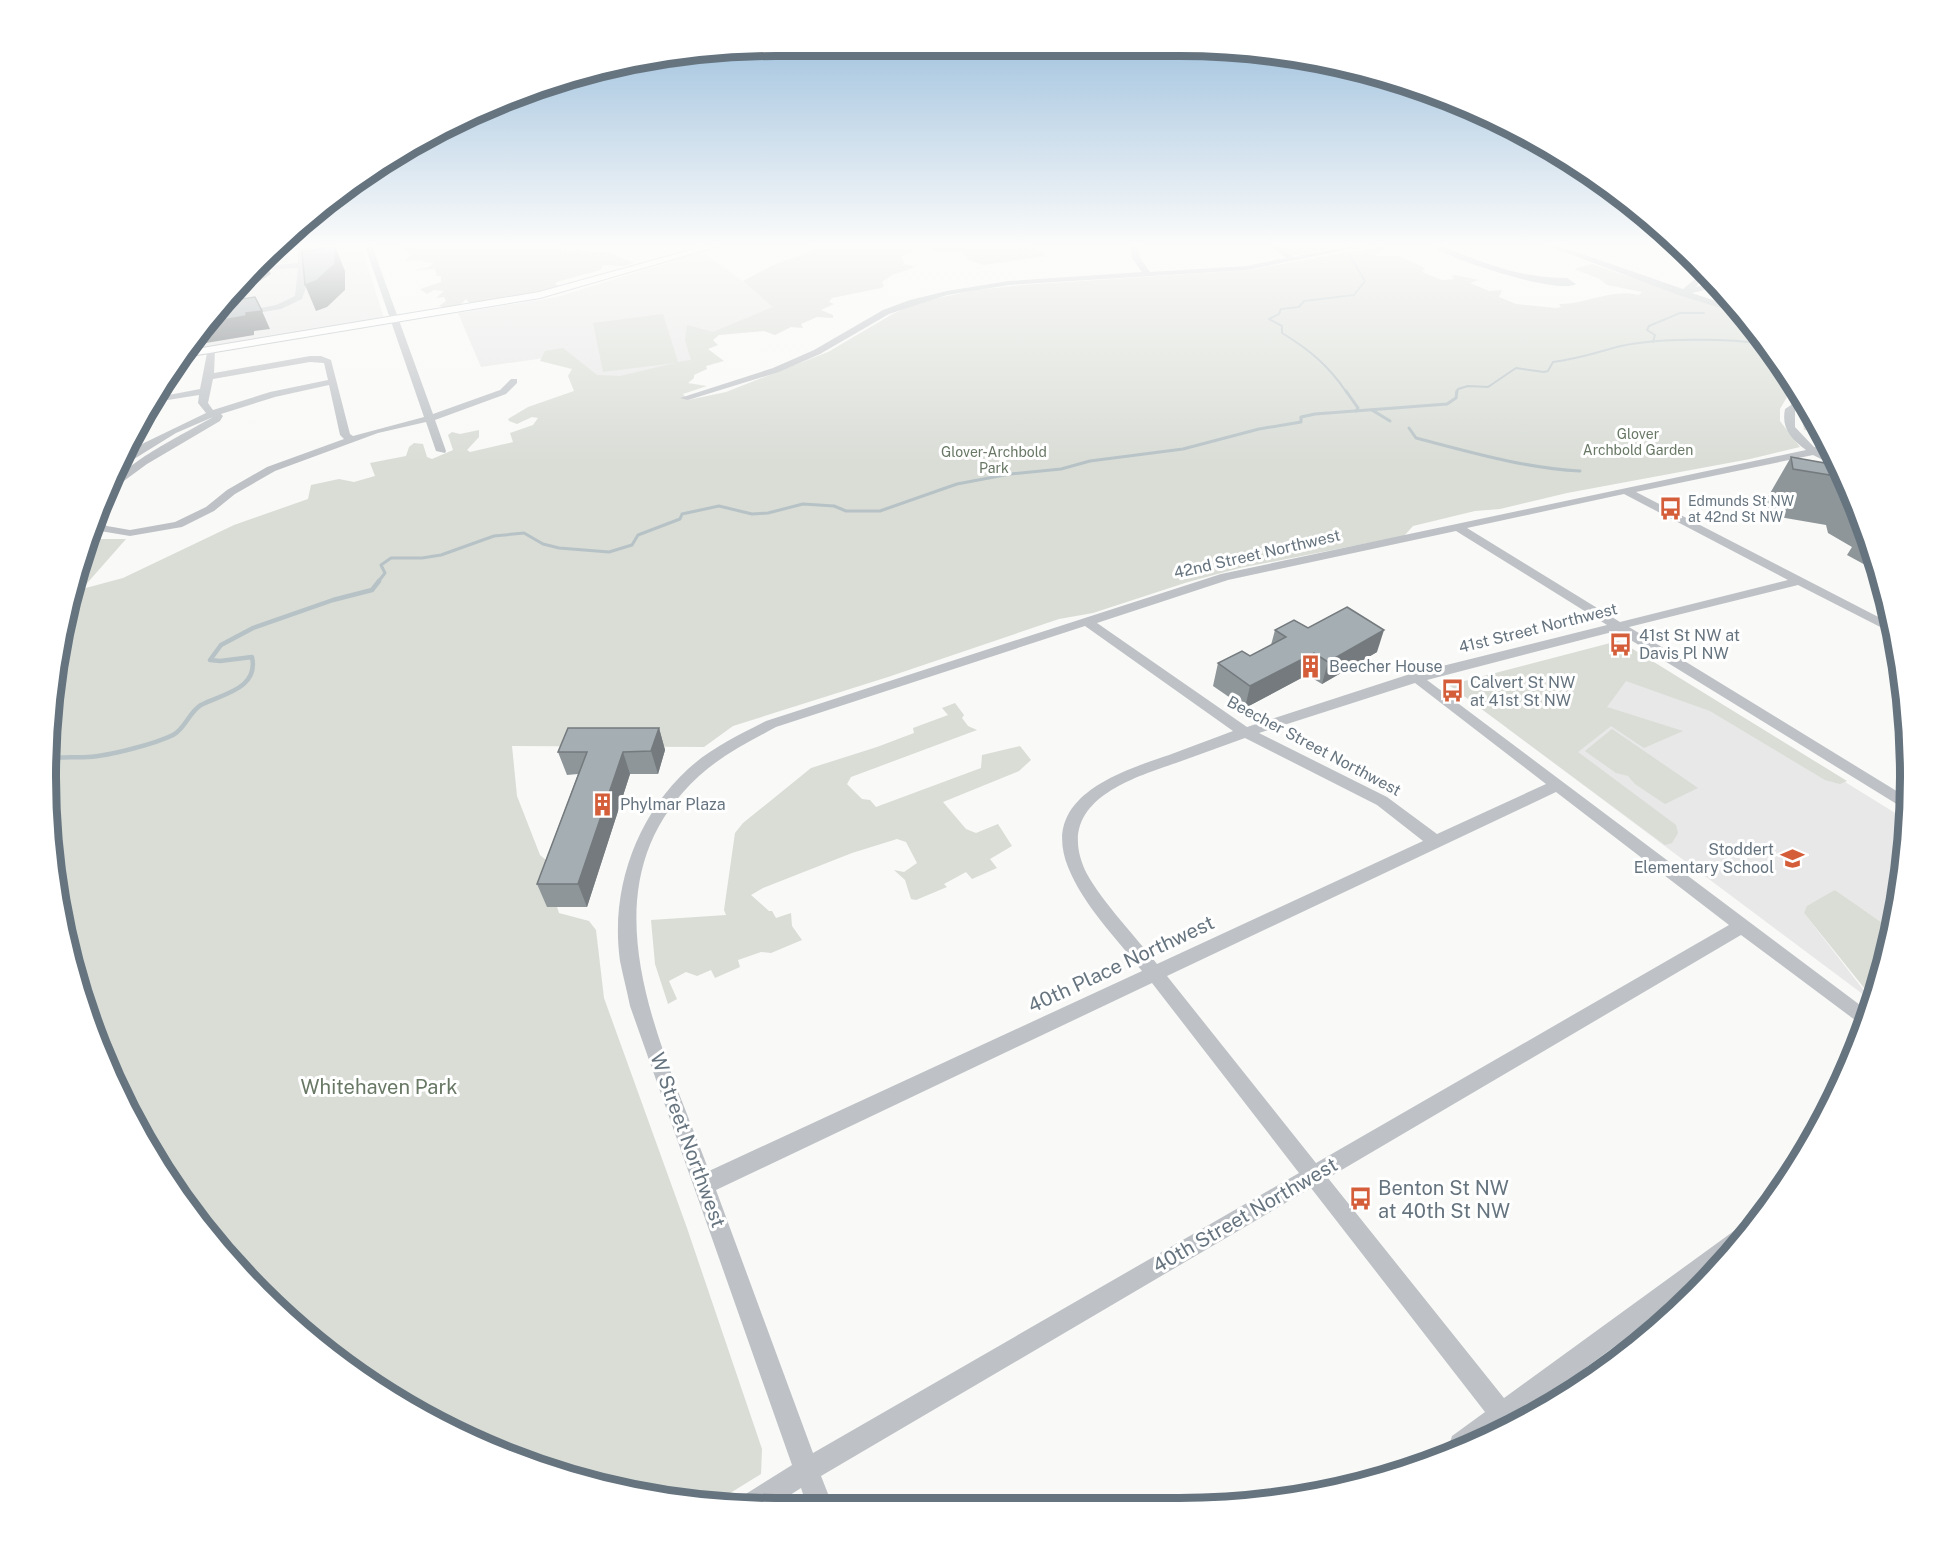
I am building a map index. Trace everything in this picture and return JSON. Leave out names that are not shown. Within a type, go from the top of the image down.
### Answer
[{"type":"main road","points":[[194,353],[402,319]]},
{"type":"street","points":[[686,398],[738,384],[787,366],[825,348],[875,319]]},
{"type":"street","points":[[393,320],[441,451]]},
{"type":"street","points":[[211,350],[209,376],[203,391],[204,406],[210,413],[221,417]]},
{"type":"street","points":[[209,376],[321,359],[328,362],[345,435],[353,440]]},
{"type":"street","points":[[101,526],[130,533],[178,525],[210,509],[255,477],[388,427],[447,414],[502,392],[514,381]]},
{"type":"street","points":[[131,456],[163,435],[210,413],[251,398],[332,382]]},
{"type":"street","points":[[163,399],[203,391]]},
{"type":"street","points":[[120,479],[143,462],[221,417],[281,393]]},
{"type":"street","points":[[1796,405],[1802,431],[1823,455]]},
{"type":"street","points":[[1818,451],[1822,453]]},
{"type":"street","name":"42nd Street Northwest","points":[[690,776],[729,747],[771,724],[1236,574],[1818,451]]},
{"type":"street","points":[[128,462],[143,462]]},
{"type":"street","points":[[1626,491],[1883,624]]},
{"type":"street","points":[[1459,528],[1899,800]]},
{"type":"street","name":"41st Street Northwest","points":[[1506,1419],[1088,889],[1070,853],[1070,835],[1078,811],[1098,790],[1119,780],[1244,732],[1415,677],[1799,581]]},
{"type":"street","name":"Beecher Street Northwest","points":[[1086,621],[1244,732],[1382,801],[1436,842]]},
{"type":"street","points":[[1415,677],[1859,1014]]},
{"type":"street","name":"W Street Northwest","points":[[690,776],[661,808],[640,845],[629,887],[626,927],[631,974],[639,1006],[817,1498]]},
{"type":"street","name":"40th Place Northwest","points":[[705,1184],[1557,785]]},
{"type":"street","name":"40th Street Northwest","points":[[763,1498],[807,1470],[1742,926]]},
{"type":"street","points":[[1509,1418],[1710,1264]]},
{"type":"shaded area","points":[[221,319],[381,319],[196,351]]},
{"type":"shaded area","points":[[460,319],[753,319],[706,337],[679,392],[582,390],[577,369],[551,357],[481,367]]},
{"type":"shaded area","name":"Stoddert Elementary School","points":[[1648,660],[1898,815],[1884,924],[1835,890],[1804,913],[1866,993],[1865,996],[1507,728]]},
{"type":"green space","name":"Glover-Archbold Park","points":[[628,319],[664,319],[678,362],[691,360],[685,340],[687,325],[713,332],[745,319],[814,319],[801,324],[803,328],[791,327],[775,335],[764,331],[719,335],[713,340],[718,345],[708,349],[724,361],[706,366],[707,369],[694,375],[688,383],[707,386],[683,394],[688,400],[726,392],[828,352],[885,319],[1734,319],[1789,394],[1780,409],[1780,421],[1800,447],[1750,459],[1567,493],[1500,509],[1475,511],[1413,526],[1404,536],[1240,568],[1188,582],[1093,613],[1059,619],[733,726],[704,747],[512,746],[517,796],[540,855],[547,861],[548,879],[559,913],[589,921],[596,930],[604,998],[687,1228],[762,1449],[761,1474],[725,1496],[636,1485],[590,1474],[501,1444],[458,1424],[376,1377],[338,1349],[301,1319],[235,1253],[177,1178],[152,1138],[110,1053],[80,964],[69,918],[57,824],[56,777],[57,730],[69,636],[80,590],[97,539],[126,539],[82,589],[123,578],[234,525],[308,499],[311,485],[339,479],[354,482],[375,476],[370,463],[406,456],[409,447],[414,443],[423,444],[427,457],[432,459],[453,450],[448,435],[452,432],[460,434],[479,430],[479,437],[467,450],[470,452],[513,442],[510,433],[533,425],[538,418],[532,417],[517,424],[508,419],[528,407],[574,391],[568,376],[572,369],[540,361],[545,351],[563,348],[597,375],[620,376],[675,363],[603,372],[593,323]]},
{"type":"green space","points":[[1801,413],[1811,431],[1804,430]]},
{"type":"green space","points":[[1618,641],[1847,781],[1840,784],[1825,780],[1710,711],[1626,681],[1607,707],[1683,731],[1644,748],[1611,726],[1578,752],[1676,825],[1678,833],[1672,843],[1665,845],[1449,685]]},
{"type":"green space","points":[[955,703],[964,715],[962,718],[968,726],[977,730],[851,777],[847,784],[862,799],[870,800],[876,807],[981,768],[982,755],[1020,746],[1031,760],[1019,771],[943,802],[966,829],[976,833],[998,824],[1012,846],[990,859],[997,868],[972,879],[966,872],[944,884],[947,887],[916,900],[911,899],[905,880],[894,870],[904,872],[917,863],[906,842],[897,839],[852,853],[763,888],[751,895],[769,911],[772,911],[776,918],[791,913],[792,926],[802,940],[771,953],[761,952],[738,960],[740,967],[715,978],[711,970],[697,976],[686,972],[669,981],[677,999],[668,1004],[655,964],[651,920],[726,915],[724,910],[735,833],[743,823],[811,768],[914,733],[913,728],[948,715],[942,708]]},
{"type":"green space","points":[[1612,729],[1698,788],[1665,804],[1635,784],[1628,776],[1616,773],[1585,751]]},
{"type":"green space","points":[[1835,890],[1884,924],[1867,991],[1804,913],[1807,906]]},
{"type":"building","points":[[1791,457],[1828,463],[1833,476],[1793,469]]},
{"type":"building","points":[[1347,607],[1384,630],[1328,662],[1314,653],[1250,686],[1218,663],[1242,651],[1250,656],[1286,637],[1275,630],[1294,620],[1308,628]]},
{"type":"building","points":[[568,728],[659,728],[651,751],[623,752],[578,884],[537,884],[587,752],[558,752]]},
{"type":"waterway","points":[[1270,319],[1282,326],[1282,333],[1318,359],[1347,393]]},
{"type":"waterway","points":[[1653,341],[1655,335],[1647,330],[1649,326],[1667,319]]},
{"type":"waterway","points":[[1457,391],[1468,386],[1488,387],[1516,368],[1544,372],[1548,371],[1553,362],[1653,341]]},
{"type":"waterway","points":[[1653,341],[1754,343]]},
{"type":"waterway","points":[[1346,391],[1358,408],[1356,411]]},
{"type":"waterway","points":[[1356,411],[1447,404],[1456,398],[1457,391]]},
{"type":"waterway","points":[[1372,410],[1390,421]]},
{"type":"waterway","points":[[378,582],[385,573],[381,565],[391,558],[422,558],[441,555],[494,536],[524,533],[543,544],[559,548],[609,552],[632,545],[638,535],[680,519],[682,514],[719,506],[752,514],[768,513],[803,504],[834,506],[846,511],[880,511],[957,484],[1010,474],[1061,469],[1090,461],[1183,449],[1259,429],[1301,422],[1301,417],[1356,411]]},
{"type":"waterway","points":[[1409,428],[1416,438],[1477,454],[1538,467],[1580,471]]},
{"type":"waterway","points":[[56,758],[107,754],[143,746],[173,735],[181,729],[197,708],[237,689],[250,676],[253,668],[252,657],[210,660],[221,645],[253,628],[333,600],[372,590],[379,581]]},
{"type":"place","name":"Edmunds St NW at 42nd St NW","points":[[1670,509]]},
{"type":"place","name":"41st St NW at Davis Pl NW","points":[[1621,644]]},
{"type":"place","name":"Beecher House","points":[[1311,666]]},
{"type":"place","name":"Calvert St NW at 41st St NW","points":[[1452,691]]},
{"type":"place","name":"Phylmar Plaza","points":[[602,804]]},
{"type":"place","name":"Stoddert Elementary School","points":[[1792,858]]},
{"type":"place","name":"Benton St NW at 40th St NW","points":[[1360,1199]]},
{"type":"park label","name":"Glover Archbold Garden","points":[[1638,442]]},
{"type":"park label","name":"Whitehaven Park","points":[[379,1087]]}]
